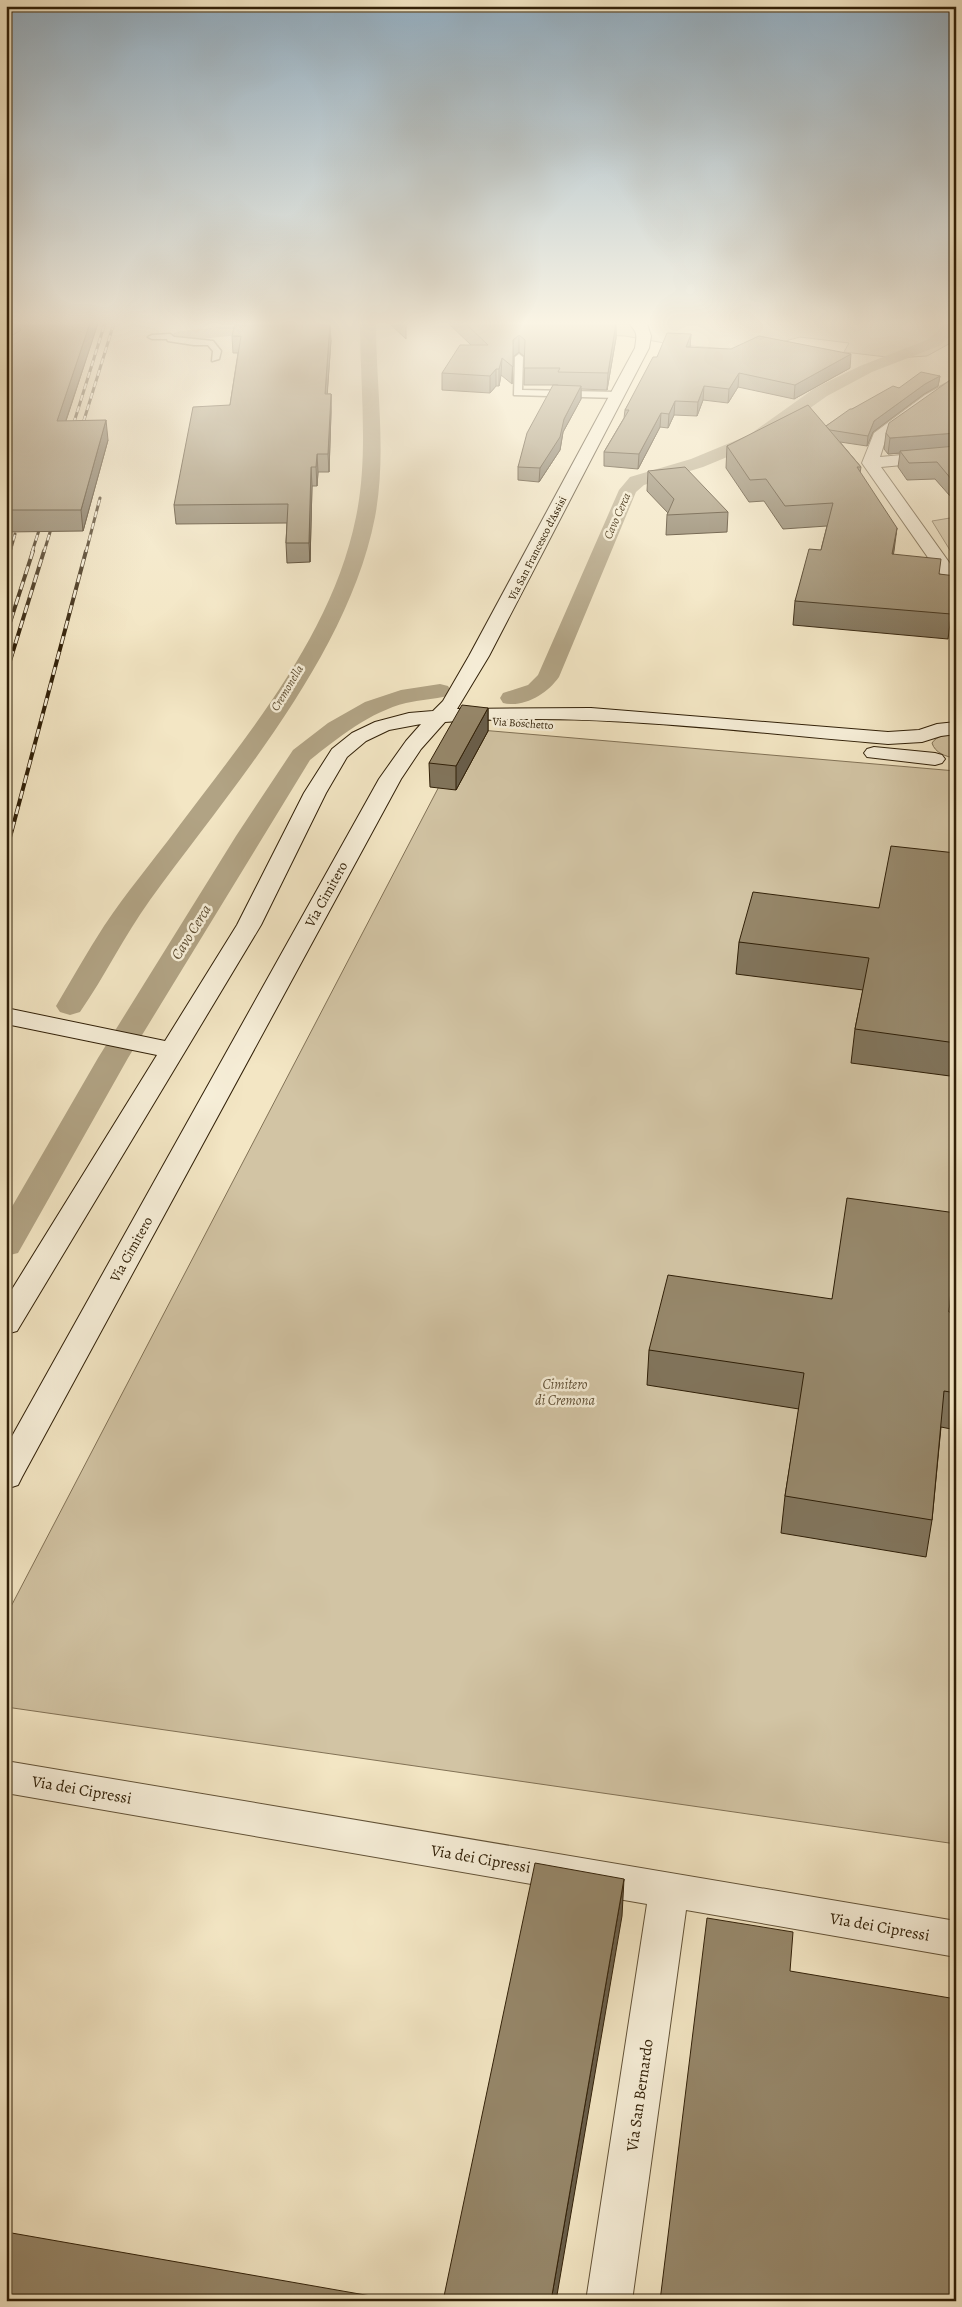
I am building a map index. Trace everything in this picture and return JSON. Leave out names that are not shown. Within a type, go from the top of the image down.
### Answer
[{"type":"street","name":"Via San Francesco d'Assisi","points":[[441,716],[451,704],[493,631],[598,431]]},
{"type":"street","points":[[870,463],[879,436],[886,431]]},
{"type":"street","points":[[870,463],[956,455]]},
{"type":"street","points":[[870,463],[956,585]]},
{"type":"street","name":"Via Boschetto","points":[[441,716],[591,714],[888,738],[938,731]]},
{"type":"street","points":[[6,1324],[249,925],[315,793],[339,753],[359,737],[382,726],[409,719],[441,716]]},
{"type":"street","name":"Via Boschetto","points":[[441,716],[608,728],[936,759],[956,764]]},
{"type":"street","name":"Via Cimitero","points":[[6,1477],[390,779],[413,745],[441,716]]},
{"type":"street","points":[[936,759],[921,748],[919,742],[956,721]]},
{"type":"street","points":[[6,1016],[174,1051]]},
{"type":"street","name":"Via dei Cipressi","points":[[6,1777],[956,1939]]},
{"type":"street","name":"Via San Bernardo","points":[[609,2301],[669,1890]]},
{"type":"green space","points":[[956,517],[956,560],[932,521]]},
{"type":"green space","name":"Cimitero di Cremona","points":[[469,729],[956,771],[956,1844],[6,1707],[6,1616]]},
{"type":"green space","points":[[956,733],[956,758],[941,754],[933,746],[932,743],[937,738]]},
{"type":"building","points":[[6,431],[103,431],[81,510],[6,510]]},
{"type":"building","points":[[188,431],[329,431],[328,454],[317,454],[316,467],[311,467],[309,543],[286,543],[288,504],[174,505]]},
{"type":"building","points":[[528,431],[561,431],[560,437],[540,468],[518,467]]},
{"type":"building","points":[[617,431],[652,431],[639,454],[604,452]]},
{"type":"building","points":[[757,431],[830,431],[861,467],[857,467],[897,528],[892,554],[941,559],[939,574],[956,576],[951,614],[795,601],[809,549],[821,550],[833,503],[785,506],[766,479],[750,480],[727,446]]},
{"type":"building","points":[[834,431],[870,431],[868,436]]},
{"type":"building","points":[[887,431],[956,431],[956,433],[890,438],[886,433]]},
{"type":"building","points":[[956,446],[956,484],[952,477],[952,480],[937,462],[909,463],[900,451]]},
{"type":"building","points":[[685,467],[728,512],[667,515],[674,499],[648,471]]},
{"type":"building","points":[[462,705],[488,708],[456,766],[429,763]]},
{"type":"building","points":[[891,846],[956,853],[956,1043],[855,1029],[869,958],[739,942],[753,892],[879,908]]},
{"type":"building","points":[[847,1198],[956,1213],[956,1236],[949,1312],[956,1313],[956,1393],[944,1391],[932,1520],[785,1496],[804,1373],[649,1350],[668,1275],[832,1299]]},
{"type":"building","points":[[535,1863],[624,1879],[551,2301],[443,2301]]},
{"type":"building","points":[[707,1918],[793,1932],[790,1971],[956,1999],[956,2301],[660,2301]]},
{"type":"building","points":[[6,2232],[371,2296],[370,2301],[6,2301]]},
{"type":"waterway","name":"Cremonella","points":[[70,1006],[118,926],[266,725],[318,643],[339,601],[356,558],[366,516],[369,492],[371,431]]},
{"type":"waterway","name":"Cavo Cerca","points":[[511,698],[536,690],[548,677],[628,490],[637,481],[697,463],[755,439],[767,431]]},
{"type":"waterway","name":"Cavo Cerca","points":[[6,1246],[113,1058],[301,755],[336,728],[373,707],[401,697],[440,691]]},
{"type":"railway","points":[[70,435],[71,431]]},
{"type":"railway","points":[[86,552],[100,498]]},
{"type":"railway","points":[[32,552],[43,518]]},
{"type":"railway","points":[[44,552],[54,519]]},
{"type":"railway","points":[[10,552],[15,534]]},
{"type":"railway","points":[[6,635],[33,551]]},
{"type":"railway","points":[[6,674],[44,551]]},
{"type":"railway","points":[[8,845],[86,551]]},
{"type":"railway","points":[[6,851],[8,843]]}]
